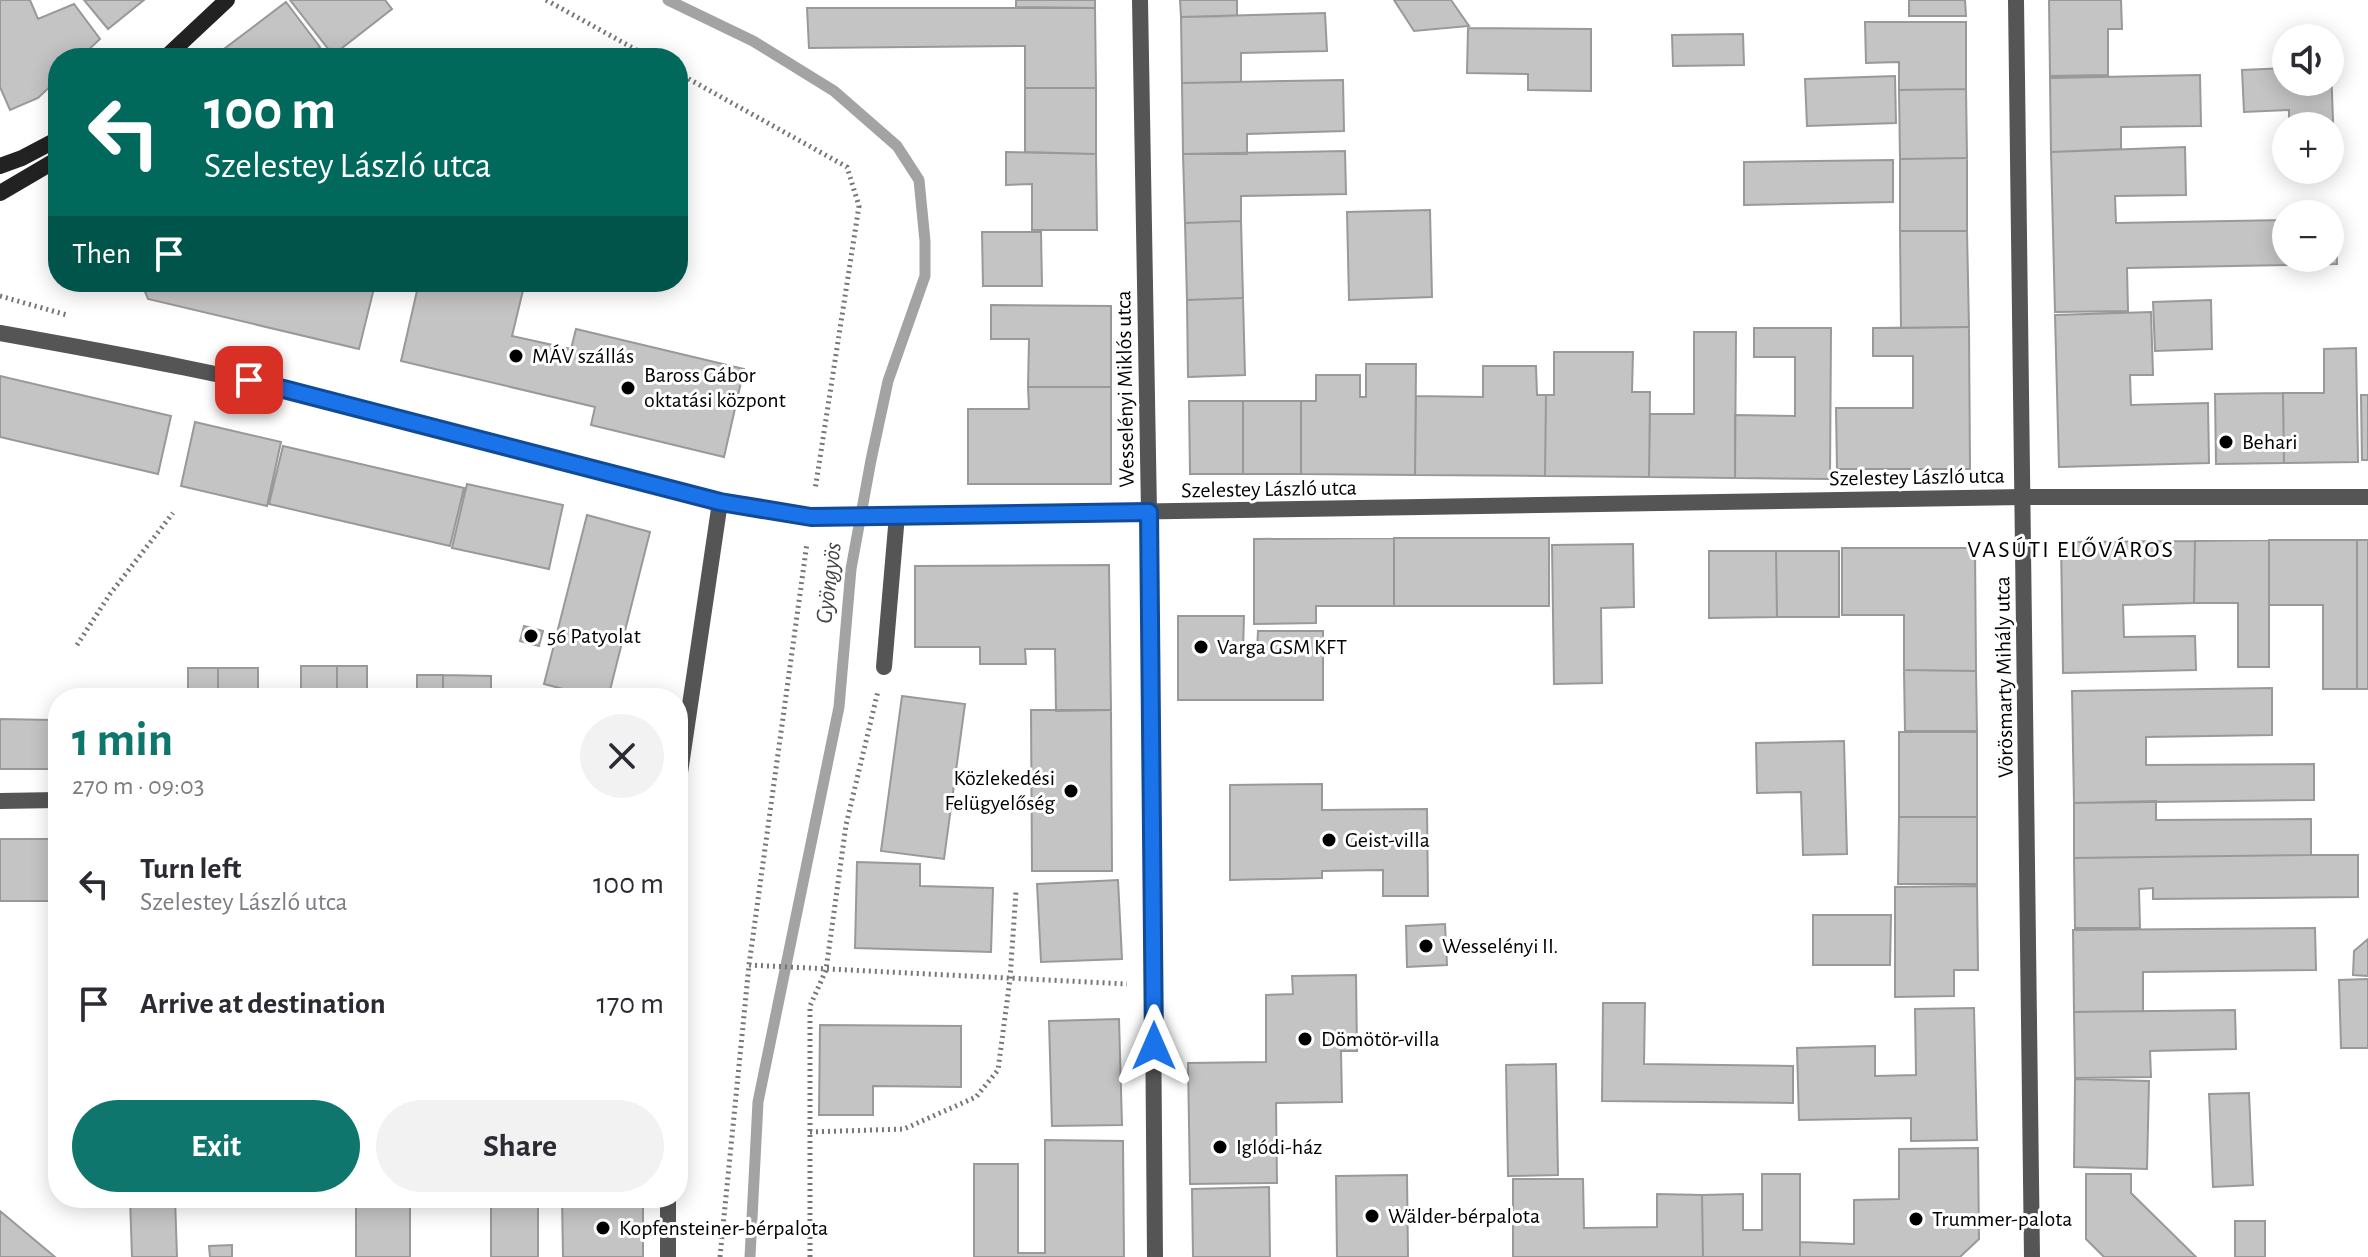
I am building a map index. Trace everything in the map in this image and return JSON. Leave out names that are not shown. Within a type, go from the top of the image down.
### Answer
[{"type":"main road","points":[[176,48],[227,0]]},
{"type":"main road","points":[[0,166],[48,144]]},
{"type":"main road","points":[[0,193],[48,165]]},
{"type":"street","name":"Wesselényi Miklós utca","points":[[1140,0],[1149,512],[1155,1257]]},
{"type":"street","name":"Vörösmarty Mihály utca","points":[[2016,0],[2032,1257]]},
{"type":"street","name":"Szelestey László utca","points":[[0,333],[194,368],[720,502],[811,517],[2024,497],[2368,497]]},
{"type":"street","points":[[688,718],[720,502]]},
{"type":"street","points":[[884,667],[897,515]]},
{"type":"street","points":[[0,801],[48,800]]},
{"type":"street","points":[[668,1208],[668,1257]]},
{"type":"path","points":[[546,0],[633,48]]},
{"type":"path","points":[[688,79],[847,167],[859,206],[811,517],[749,965],[720,1257]]},
{"type":"path","points":[[77,645],[110,594],[173,513]]},
{"type":"path","points":[[810,1257],[810,1006],[826,970],[846,825],[884,667]]},
{"type":"path","points":[[810,1132],[904,1129],[976,1097],[998,1070],[1010,979],[1016,891]]},
{"type":"path","points":[[749,965],[1153,985]]},
{"type":"building","points":[[0,0],[30,0],[38,19],[74,4],[100,39],[91,48],[48,48],[48,88],[38,98],[10,110],[0,87]]},
{"type":"building","points":[[84,0],[144,0],[108,29]]},
{"type":"building","points":[[290,0],[385,0],[392,9],[342,48],[328,48]]},
{"type":"building","points":[[1016,0],[1095,0],[1095,8],[1016,7]]},
{"type":"building","points":[[1180,0],[1237,0],[1237,16],[1181,17]]},
{"type":"building","points":[[1394,0],[1451,0],[1469,26],[1414,31]]},
{"type":"building","points":[[1909,0],[1965,0],[1966,16],[1909,16]]},
{"type":"building","points":[[2049,0],[2121,0],[2122,29],[2108,29],[2108,75],[2050,76]]},
{"type":"building","points":[[286,2],[320,47],[319,48],[225,48]]},
{"type":"building","points":[[807,8],[1095,8],[1096,88],[1025,88],[1025,46],[809,48]]},
{"type":"building","points":[[1325,13],[1327,51],[1241,53],[1241,82],[1182,83],[1181,17]]},
{"type":"building","points":[[1865,22],[1966,22],[1966,89],[1899,90],[1899,62],[1866,63]]},
{"type":"building","points":[[1468,28],[1591,29],[1591,91],[1528,90],[1528,74],[1467,73]]},
{"type":"building","points":[[1743,34],[1744,65],[1673,66],[1672,35]]},
{"type":"building","points":[[2272,69],[2272,96],[2332,96],[2333,112],[2244,112],[2242,70]]},
{"type":"building","points":[[2200,75],[2201,126],[2121,127],[2121,149],[2051,152],[2050,78]]},
{"type":"building","points":[[1895,76],[1896,123],[1807,126],[1805,79]]},
{"type":"building","points":[[1343,80],[1344,131],[1247,134],[1247,154],[1183,154],[1182,83]]},
{"type":"building","points":[[1025,88],[1096,88],[1096,154],[1025,152]]},
{"type":"building","points":[[1966,89],[1967,158],[1900,159],[1899,90]]},
{"type":"building","points":[[2185,147],[2186,195],[2115,196],[2116,223],[2272,220],[2272,265],[2127,268],[2128,311],[2055,312],[2051,152]]},
{"type":"building","points":[[1345,151],[1346,194],[1241,196],[1241,221],[1185,223],[1183,154]]},
{"type":"building","points":[[1006,152],[1096,154],[1097,230],[1032,230],[1032,184],[1006,185]]},
{"type":"building","points":[[1967,158],[1967,231],[1900,231],[1900,159]]},
{"type":"building","points":[[1893,160],[1893,202],[1744,205],[1744,162]]},
{"type":"building","points":[[1430,210],[1432,297],[1349,300],[1347,212]]},
{"type":"building","points":[[1241,221],[1243,298],[1187,300],[1185,223]]},
{"type":"building","points":[[1900,231],[1967,231],[1969,327],[1901,328]]},
{"type":"building","points":[[982,232],[1041,232],[1042,286],[983,286]]},
{"type":"building","points":[[145,292],[373,292],[359,349],[148,299]]},
{"type":"building","name":"Baross Gábor oktatási központ","points":[[417,292],[523,292],[512,336],[571,349],[576,329],[744,369],[724,457],[591,425],[595,407],[401,361]]},
{"type":"building","points":[[1243,298],[1245,375],[1188,377],[1187,300]]},
{"type":"building","points":[[2211,300],[2212,349],[2155,351],[2153,302]]},
{"type":"building","points":[[991,305],[1111,306],[1111,387],[1028,387],[1029,339],[991,339]]},
{"type":"building","points":[[2151,312],[2153,375],[2130,375],[2131,405],[2208,403],[2209,463],[2059,467],[2055,315]]},
{"type":"building","points":[[1969,327],[1970,469],[1837,469],[1836,408],[1913,408],[1913,356],[1873,356],[1873,328]]},
{"type":"building","points":[[1754,328],[1831,328],[1830,479],[1735,478],[1735,415],[1795,416],[1795,357],[1754,357]]},
{"type":"building","points":[[1694,332],[1736,332],[1735,478],[1649,477],[1650,414],[1694,414]]},
{"type":"building","points":[[2356,348],[2358,462],[2284,463],[2283,393],[2324,393],[2324,349]]},
{"type":"building","points":[[1554,352],[1633,352],[1632,392],[1650,392],[1649,477],[1545,476],[1546,395],[1554,395]]},
{"type":"building","points":[[1366,364],[1416,364],[1415,475],[1301,474],[1301,401],[1316,401],[1316,375],[1360,375],[1360,397],[1366,397]]},
{"type":"building","points":[[1483,366],[1536,366],[1537,395],[1546,395],[1545,476],[1415,475],[1416,396],[1483,397]]},
{"type":"building","points":[[0,376],[171,416],[158,474],[0,437]]},
{"type":"building","points":[[1028,387],[1111,387],[1111,484],[968,484],[968,409],[1029,409]]},
{"type":"building","points":[[2283,393],[2284,463],[2216,464],[2215,394]]},
{"type":"building","points":[[2361,395],[2368,395],[2368,460],[2362,460]]},
{"type":"building","points":[[1189,401],[1243,401],[1243,474],[1190,474]]},
{"type":"building","points":[[1243,401],[1301,401],[1301,474],[1243,474]]},
{"type":"building","points":[[195,422],[281,442],[267,506],[181,486]]},
{"type":"building","points":[[283,446],[464,488],[450,546],[269,504]]},
{"type":"building","points":[[467,484],[563,505],[549,569],[452,548]]},
{"type":"building","points":[[587,515],[650,532],[611,688],[559,688],[544,684]]},
{"type":"building","points":[[1394,538],[1394,606],[1316,606],[1316,623],[1254,624],[1254,539]]},
{"type":"building","points":[[1394,538],[1549,538],[1549,606],[1394,606]]},
{"type":"building","points":[[2269,540],[2269,667],[2238,667],[2238,603],[2194,603],[2195,541]]},
{"type":"building","points":[[2269,540],[2357,540],[2357,689],[2323,689],[2323,605],[2269,605]]},
{"type":"building","points":[[2357,540],[2368,540],[2368,689],[2357,689]]},
{"type":"building","points":[[2195,541],[2194,603],[2123,605],[2124,637],[2195,636],[2196,670],[2063,673],[2061,542]]},
{"type":"building","points":[[1633,544],[1634,607],[1601,608],[1602,683],[1554,684],[1552,545]]},
{"type":"building","points":[[1842,548],[1975,548],[1976,671],[1904,670],[1904,615],[1842,615]]},
{"type":"building","points":[[1709,551],[1776,551],[1777,617],[1709,618]]},
{"type":"building","points":[[1776,551],[1839,551],[1839,617],[1777,617]]},
{"type":"building","points":[[1109,565],[1111,710],[1056,711],[1055,649],[1025,649],[1026,664],[980,664],[980,647],[915,647],[915,566]]},
{"type":"building","points":[[1178,616],[1244,616],[1243,651],[1257,651],[1258,631],[1323,631],[1323,700],[1178,700]]},
{"type":"building","name":"56 Patyolat","points":[[524,626],[543,631],[539,646],[520,641]]},
{"type":"building","points":[[301,666],[337,666],[337,688],[301,688]]},
{"type":"building","points":[[337,666],[367,666],[367,688],[337,688]]},
{"type":"building","points":[[188,668],[218,668],[218,688],[188,688]]},
{"type":"building","points":[[218,668],[258,668],[258,688],[218,688]]},
{"type":"building","points":[[1904,670],[1976,671],[1977,731],[1905,731]]},
{"type":"building","points":[[417,675],[443,675],[443,688],[417,688]]},
{"type":"building","points":[[443,675],[491,676],[491,688],[443,688]]},
{"type":"building","points":[[2272,688],[2272,735],[2146,737],[2146,765],[2314,764],[2314,800],[2074,803],[2072,691]]},
{"type":"building","points":[[902,696],[965,704],[944,859],[881,851]]},
{"type":"building","name":"Közlekedési Felügyelőség","points":[[1031,710],[1111,710],[1112,871],[1032,871]]},
{"type":"building","points":[[0,719],[48,720],[48,769],[0,769]]},
{"type":"building","points":[[1899,732],[1977,732],[1977,817],[1899,817]]},
{"type":"building","points":[[1844,741],[1847,854],[1803,855],[1801,792],[1757,793],[1756,743]]},
{"type":"building","name":"Geist-villa","points":[[1322,784],[1322,810],[1427,809],[1428,896],[1383,896],[1383,870],[1322,871],[1322,878],[1230,880],[1230,785]]},
{"type":"building","points":[[2156,801],[2156,820],[2311,819],[2311,855],[2074,858],[2074,803]]},
{"type":"building","points":[[1899,817],[1977,817],[1977,884],[1898,884]]},
{"type":"building","points":[[0,839],[48,839],[48,901],[0,901]]},
{"type":"building","points":[[2358,855],[2358,897],[2153,899],[2153,888],[2139,889],[2140,928],[2075,928],[2074,858]]},
{"type":"building","points":[[857,862],[920,864],[920,886],[993,888],[991,952],[855,948]]},
{"type":"building","points":[[1118,880],[1122,959],[1041,962],[1037,884]]},
{"type":"building","points":[[1977,886],[1978,970],[1954,970],[1954,996],[1895,997],[1895,887]]},
{"type":"building","points":[[1813,915],[1891,915],[1890,965],[1813,965]]},
{"type":"building","name":"Wesselényi II.","points":[[1445,924],[1447,965],[1407,967],[1406,926]]},
{"type":"building","points":[[2315,928],[2316,970],[2143,972],[2143,1011],[2074,1012],[2073,930]]},
{"type":"building","points":[[2368,939],[2368,976],[2353,975],[2354,951]]},
{"type":"building","points":[[1356,975],[1357,1051],[1341,1051],[1342,1102],[1276,1103],[1277,1183],[1190,1184],[1188,1063],[1266,1062],[1266,995],[1293,994],[1292,976]]},
{"type":"building","points":[[2368,979],[2368,1048],[2341,1048],[2339,980]]},
{"type":"building","points":[[1603,1003],[1645,1003],[1644,1064],[1793,1066],[1793,1103],[1602,1101]]},
{"type":"building","points":[[1974,1008],[1977,1140],[1911,1141],[1911,1118],[1799,1120],[1797,1048],[1875,1046],[1875,1076],[1916,1075],[1915,1009]]},
{"type":"building","points":[[2235,1010],[2236,1049],[2150,1051],[2151,1077],[2075,1078],[2074,1012]]},
{"type":"building","points":[[1119,1019],[1122,1125],[1052,1126],[1049,1021]]},
{"type":"building","points":[[820,1025],[961,1026],[961,1087],[873,1086],[873,1115],[819,1115]]},
{"type":"building","points":[[1556,1064],[1558,1175],[1508,1176],[1506,1065]]},
{"type":"building","points":[[2075,1079],[2149,1081],[2147,1169],[2074,1167]]},
{"type":"building","points":[[2249,1093],[2253,1185],[2213,1187],[2209,1094]]},
{"type":"building","points":[[1045,1140],[1123,1141],[1124,1257],[974,1257],[974,1164],[1018,1164],[1018,1253],[1045,1253]]},
{"type":"building","name":"Trummer-palota","points":[[1978,1148],[1979,1239],[1960,1257],[1800,1257],[1800,1242],[1854,1244],[1854,1200],[1899,1199],[1899,1149]]},
{"type":"building","points":[[1762,1174],[1800,1174],[1800,1257],[1703,1257],[1702,1195],[1743,1194],[1743,1230],[1762,1230]]},
{"type":"building","points":[[2086,1174],[2131,1174],[2131,1193],[2196,1257],[2104,1257],[2086,1239]]},
{"type":"building","name":"Wälder-bérpalota","points":[[1407,1175],[1408,1257],[1337,1257],[1336,1176]]},
{"type":"building","points":[[1513,1179],[1583,1179],[1584,1228],[1657,1227],[1657,1194],[1702,1195],[1703,1257],[1513,1257]]},
{"type":"building","points":[[1269,1187],[1270,1257],[1193,1257],[1192,1189]]},
{"type":"building","points":[[130,1208],[175,1208],[177,1257],[132,1257]]},
{"type":"building","points":[[356,1208],[410,1208],[410,1257],[356,1257]]},
{"type":"building","points":[[491,1208],[538,1208],[538,1257],[491,1257]]},
{"type":"building","name":"Kopfensteiner-bérpalota","points":[[562,1208],[643,1208],[643,1257],[563,1257]]},
{"type":"building","points":[[0,1211],[55,1257],[0,1257]]},
{"type":"building","points":[[2235,1221],[2265,1221],[2265,1257],[2235,1257]]},
{"type":"building","points":[[232,1245],[232,1257],[210,1257],[209,1246]]},
{"type":"waterway","name":"Gyöngyös","points":[[668,0],[753,41],[834,91],[897,146],[919,180],[925,241],[925,276],[888,381],[871,460],[851,569],[839,707],[758,1102],[750,1257]]},
{"type":"place","name":"MÁV szállás","points":[[516,356]]},
{"type":"place","name":"Baross Gábor oktatási központ","points":[[628,388]]},
{"type":"place","name":"Behari","points":[[2226,442]]},
{"type":"place","name":"56 Patyolat","points":[[531,636]]},
{"type":"place","name":"Varga GSM KFT","points":[[1201,647]]},
{"type":"place","name":"Közlekedési Felügyelőség","points":[[1071,791]]},
{"type":"place","name":"Geist-villa","points":[[1329,840]]},
{"type":"place","name":"Wesselényi II.","points":[[1426,946]]},
{"type":"place","name":"Dömötör-villa","points":[[1305,1039]]},
{"type":"place","name":"Iglódi-ház","points":[[1220,1147]]},
{"type":"place","name":"Wälder-bérpalota","points":[[1372,1216]]},
{"type":"place","name":"Trummer-palota","points":[[1916,1219]]},
{"type":"place","name":"Kopfensteiner-bérpalota","points":[[603,1228]]},
{"type":"district","name":"VASÚTI ELŐVÁROS","points":[[2071,550]]},
{"type":"route","points":[[249,380],[760,510],[811,517],[1149,512],[1154,1046]]}]
